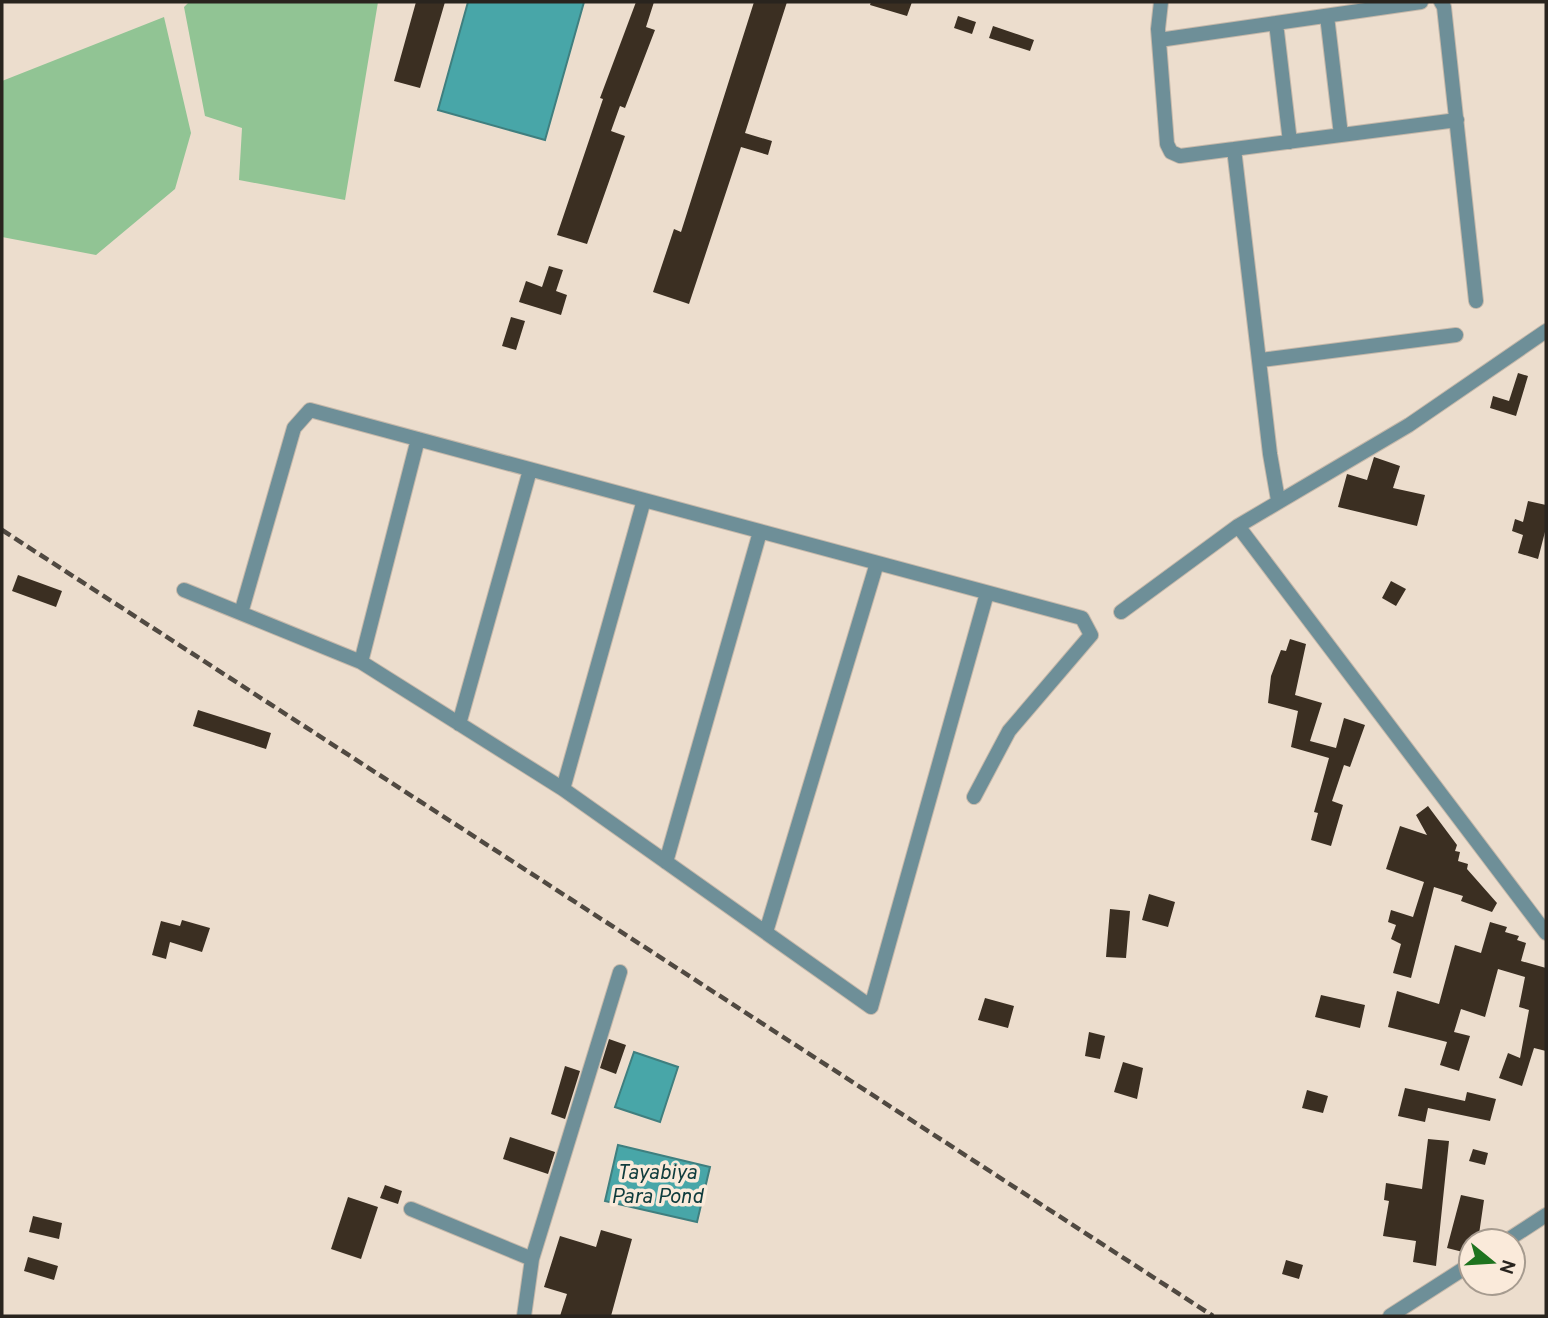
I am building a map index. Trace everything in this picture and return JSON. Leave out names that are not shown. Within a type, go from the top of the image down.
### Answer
[{"type":"street","points":[[1161,2],[1159,40],[1167,144],[1171,152],[1180,156],[1457,120]]},
{"type":"street","points":[[1159,40],[1421,2]]},
{"type":"street","points":[[1441,2],[1444,7],[1476,301]]},
{"type":"street","points":[[1327,16],[1341,135]]},
{"type":"street","points":[[1276,23],[1290,142]]},
{"type":"street","points":[[1234,149],[1270,454],[1278,500]]},
{"type":"street","points":[[1121,612],[1238,526],[1409,425],[1546,331]]},
{"type":"street","points":[[1261,360],[1456,335]]},
{"type":"street","points":[[241,613],[294,428],[310,410],[1082,618],[1091,635],[1009,731],[974,797]]},
{"type":"street","points":[[361,662],[418,439]]},
{"type":"street","points":[[459,724],[530,470]]},
{"type":"street","points":[[563,789],[644,500]]},
{"type":"street","points":[[1238,526],[1546,933]]},
{"type":"street","points":[[666,862],[760,532]]},
{"type":"street","points":[[765,932],[877,563]]},
{"type":"street","points":[[184,590],[361,662],[563,789],[871,1007],[987,593]]},
{"type":"street","points":[[524,1316],[532,1259],[620,972]]},
{"type":"street","points":[[411,1209],[532,1259]]},
{"type":"street","points":[[1527,1227],[1546,1215]]},
{"type":"street","points":[[1390,1316],[1457,1273]]},
{"type":"green space","points":[[189,2],[378,2],[345,200],[239,180],[242,128],[205,116],[184,7]]},
{"type":"green space","points":[[164,17],[191,133],[175,189],[96,255],[2,237],[2,81]]},
{"type":"water","points":[[468,2],[584,2],[545,140],[438,110]]},
{"type":"water","points":[[634,1052],[678,1067],[660,1122],[615,1107]]},
{"type":"water","name":"Tayabiya Para Pond","points":[[618,1145],[710,1167],[697,1222],[605,1201]]},
{"type":"building","points":[[416,2],[445,2],[420,88],[394,81]]},
{"type":"building","points":[[636,2],[654,2],[646,27],[655,30],[625,108],[620,106],[611,131],[625,136],[587,244],[557,235],[603,99],[600,98]]},
{"type":"building","points":[[754,2],[787,2],[745,133],[772,141],[768,155],[741,147],[689,304],[653,292],[674,229],[681,232]]},
{"type":"building","points":[[871,2],[912,2],[907,16],[870,5]]},
{"type":"building","points":[[958,16],[976,22],[972,34],[954,28]]},
{"type":"building","points":[[993,26],[1034,40],[1030,51],[989,38]]},
{"type":"building","points":[[549,266],[563,270],[556,291],[567,295],[561,315],[519,302],[526,281],[542,287]]},
{"type":"building","points":[[511,317],[525,321],[516,350],[502,346]]},
{"type":"building","points":[[1518,373],[1528,376],[1516,416],[1490,408],[1493,396],[1509,401]]},
{"type":"building","points":[[1374,457],[1400,466],[1393,488],[1425,495],[1417,526],[1338,507],[1347,474],[1367,480]]},
{"type":"building","points":[[1528,501],[1546,505],[1546,528],[1538,559],[1518,553],[1523,535],[1512,531],[1515,519],[1523,522]]},
{"type":"building","points":[[18,575],[62,591],[56,607],[12,591]]},
{"type":"building","points":[[1391,581],[1406,589],[1396,606],[1382,598]]},
{"type":"building","points":[[1290,639],[1306,644],[1295,695],[1322,703],[1310,741],[1336,748],[1344,718],[1365,725],[1350,767],[1344,765],[1332,801],[1343,805],[1331,846],[1311,840],[1318,813],[1314,812],[1329,758],[1291,747],[1298,711],[1268,703],[1271,676],[1281,650],[1286,651]]},
{"type":"building","points":[[198,710],[271,733],[266,749],[193,726]]},
{"type":"building","points":[[1428,806],[1457,845],[1455,851],[1460,852],[1458,861],[1468,864],[1467,869],[1497,903],[1492,912],[1461,901],[1463,896],[1434,887],[1411,978],[1393,973],[1401,944],[1391,939],[1396,925],[1388,922],[1391,910],[1413,917],[1424,882],[1386,869],[1400,826],[1427,835],[1416,815]]},
{"type":"building","points":[[1149,894],[1175,902],[1168,927],[1142,920]]},
{"type":"building","points":[[1110,909],[1130,911],[1126,958],[1106,957]]},
{"type":"building","points":[[182,920],[210,928],[202,952],[170,942],[166,959],[152,955],[161,921],[180,926]]},
{"type":"building","points":[[1490,922],[1507,927],[1505,932],[1519,936],[1517,940],[1526,943],[1521,961],[1546,968],[1546,1051],[1534,1048],[1522,1086],[1499,1078],[1508,1053],[1520,1058],[1529,1010],[1519,1007],[1525,977],[1498,969],[1485,1017],[1461,1009],[1454,1032],[1470,1036],[1459,1071],[1440,1065],[1447,1042],[1388,1027],[1397,991],[1439,1004],[1455,945],[1481,953]]},
{"type":"building","points":[[1321,995],[1365,1005],[1360,1028],[1315,1017]]},
{"type":"building","points":[[985,998],[1014,1006],[1008,1028],[978,1020]]},
{"type":"building","points":[[1089,1032],[1105,1036],[1100,1059],[1085,1056]]},
{"type":"building","points":[[609,1039],[626,1045],[616,1074],[600,1068]]},
{"type":"building","points":[[1123,1062],[1143,1068],[1137,1099],[1114,1092]]},
{"type":"building","points":[[565,1066],[580,1071],[565,1119],[551,1114]]},
{"type":"building","points":[[1405,1088],[1465,1101],[1467,1092],[1496,1099],[1490,1121],[1428,1108],[1425,1122],[1398,1116]]},
{"type":"building","points":[[1307,1090],[1328,1096],[1323,1113],[1302,1108]]},
{"type":"building","points":[[510,1137],[555,1152],[548,1174],[503,1159]]},
{"type":"building","points":[[1428,1139],[1449,1141],[1436,1266],[1413,1262],[1416,1241],[1383,1236],[1389,1201],[1384,1200],[1386,1183],[1422,1189]]},
{"type":"building","points":[[1473,1149],[1488,1153],[1485,1165],[1469,1161]]},
{"type":"building","points":[[385,1185],[402,1191],[398,1204],[380,1198]]},
{"type":"building","points":[[1461,1195],[1484,1200],[1480,1227],[1457,1227],[1457,1250],[1447,1248]]},
{"type":"building","points":[[348,1197],[378,1207],[361,1259],[331,1249]]},
{"type":"building","points":[[33,1216],[62,1223],[59,1239],[29,1232]]},
{"type":"building","points":[[601,1230],[632,1239],[611,1316],[560,1316],[567,1294],[544,1287],[560,1236],[596,1247]]},
{"type":"building","points":[[28,1257],[58,1266],[54,1280],[24,1271]]},
{"type":"building","points":[[1286,1260],[1303,1265],[1299,1279],[1282,1274]]},
{"type":"railway","points":[[2,530],[1213,1316]]}]
